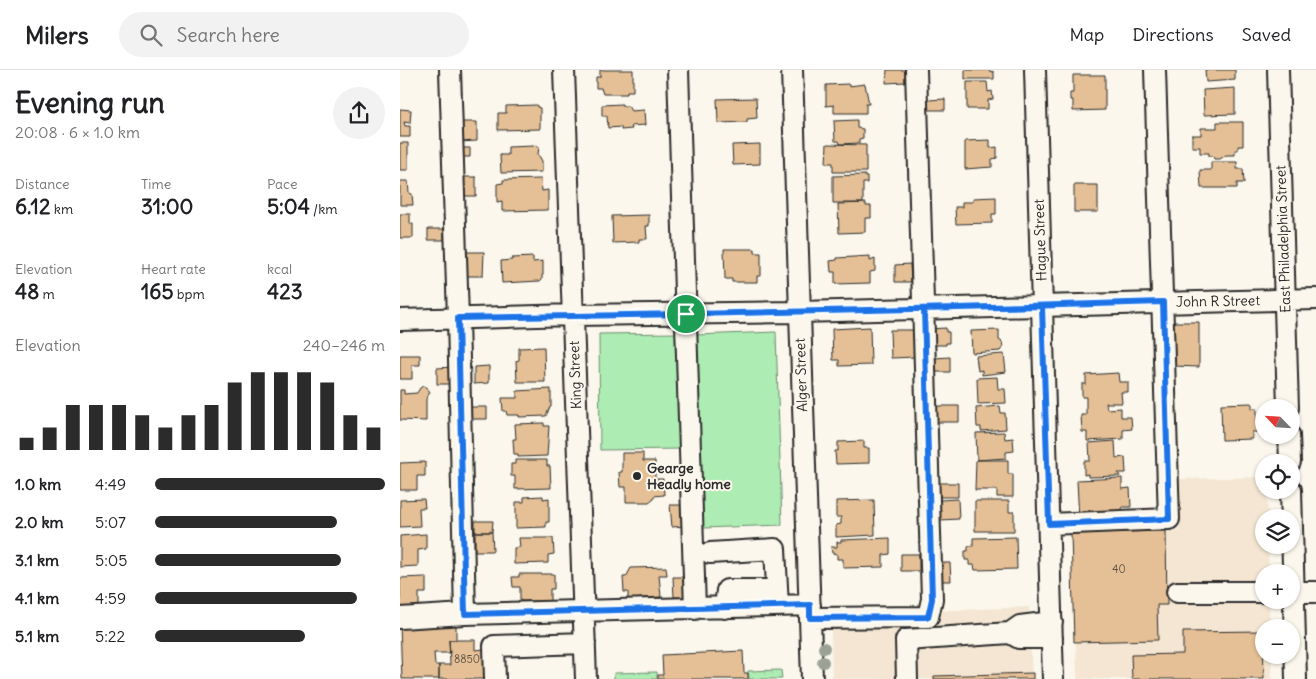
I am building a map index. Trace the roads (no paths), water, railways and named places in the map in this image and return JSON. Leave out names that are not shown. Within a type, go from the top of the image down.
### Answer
[{"type":"street","points":[[450,70],[465,614]]},
{"type":"street","name":"King Street","points":[[564,70],[586,679]]},
{"type":"street","points":[[678,70],[695,609]]},
{"type":"street","name":"Alger Street","points":[[792,70],[812,679]]},
{"type":"street","points":[[400,618],[465,614],[725,608],[778,598],[810,612],[928,617],[932,599],[916,70]]},
{"type":"street","name":"Hague Street","points":[[1035,70],[1053,679]]},
{"type":"street","points":[[1049,524],[1169,519],[1155,70]]},
{"type":"street","name":"East Philadelphia Street","points":[[1278,70],[1288,399]]},
{"type":"street","name":"John R Street","points":[[400,320],[1316,299]]},
{"type":"street","points":[[1291,499],[1292,564]]},
{"type":"street","points":[[710,554],[775,549],[778,598]]},
{"type":"street","points":[[1177,592],[1255,592]]},
{"type":"street","points":[[1300,592],[1316,592]]},
{"type":"street","points":[[1293,609],[1296,679]]},
{"type":"street","points":[[907,679],[906,640],[1010,633],[1019,638],[1052,630]]},
{"type":"street","points":[[495,679],[494,646],[585,643]]},
{"type":"place","name":"Gearge Headly home","points":[[637,476]]}]
